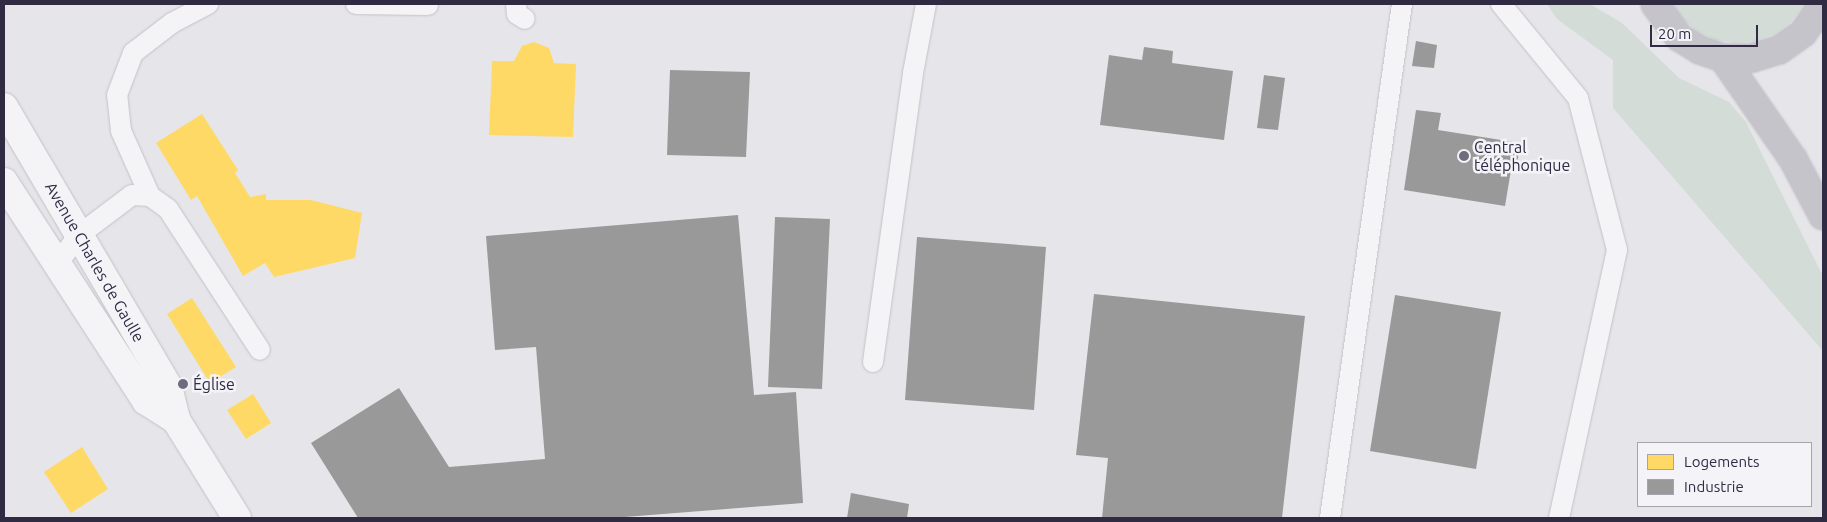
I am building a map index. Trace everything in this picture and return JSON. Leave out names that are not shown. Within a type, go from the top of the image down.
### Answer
[{"type":"main road","points":[[1651,7],[1679,36],[1700,50],[1723,58],[1752,58],[1779,50],[1803,33],[1822,7]]},
{"type":"main road","points":[[1822,7],[1823,41]]},
{"type":"main road","points":[[1723,58],[1793,159],[1823,216]]},
{"type":"street","name":"Avenue Charles de Gaulle","points":[[4,107],[168,387],[176,420],[237,518]]},
{"type":"street","name":"Avenue Charles de Gaulle","points":[[4,182],[146,400],[176,420]]},
{"type":"lane","points":[[208,4],[172,23],[133,53],[117,95],[121,131],[150,196],[168,209],[260,350]]},
{"type":"lane","points":[[356,4],[428,5]]},
{"type":"lane","points":[[873,362],[913,73],[926,4]]},
{"type":"lane","points":[[1330,518],[1402,4]]},
{"type":"lane","points":[[1501,4],[1578,98],[1617,250],[1559,518]]},
{"type":"lane","points":[[57,264],[79,235],[132,195],[150,196]]},
{"type":"shaded area","points":[[1547,4],[1590,4],[1622,23],[1679,78],[1729,102],[1746,122],[1823,276],[1823,351],[1613,108],[1613,60],[1557,19]]},
{"type":"shaded area","points":[[1672,4],[1805,4],[1791,22],[1775,34],[1756,41],[1736,43],[1716,40],[1698,32],[1683,19]]},
{"type":"building: Logements","points":[[534,42],[549,48],[554,63],[576,64],[573,137],[489,135],[492,61],[514,61],[522,46]]},
{"type":"building: Logements","points":[[202,114],[238,170],[235,173],[250,197],[266,194],[266,200],[311,200],[362,213],[355,258],[274,277],[265,263],[243,276],[197,196],[191,200],[156,143]]},
{"type":"building: Logements","points":[[192,298],[236,367],[210,383],[167,314]]},
{"type":"building: Logements","points":[[253,394],[271,423],[246,439],[227,410]]},
{"type":"building: Logements","points":[[82,447],[108,489],[71,513],[44,472]]},
{"type":"building: Industrie","points":[[1416,41],[1437,45],[1434,68],[1412,66]]},
{"type":"building: Industrie","points":[[1144,47],[1173,51],[1172,63],[1233,71],[1224,140],[1100,125],[1109,55],[1142,60]]},
{"type":"building: Industrie","points":[[670,70],[750,72],[746,157],[667,155]]},
{"type":"building: Industrie","points":[[1264,75],[1285,78],[1278,130],[1257,128]]},
{"type":"building: Industrie","name":"Central téléphonique","points":[[1416,110],[1441,113],[1438,130],[1520,143],[1516,171],[1511,170],[1505,206],[1404,190]]},
{"type":"building: Industrie","points":[[738,215],[754,395],[796,392],[803,503],[612,518],[358,518],[311,443],[399,388],[449,467],[545,459],[536,347],[495,350],[486,236]]},
{"type":"building: Industrie","points":[[775,217],[830,219],[822,389],[768,387]]},
{"type":"building: Industrie","points":[[917,237],[1046,247],[1034,410],[905,400]]},
{"type":"building: Industrie","points":[[1094,294],[1305,316],[1282,518],[1102,518],[1108,458],[1076,455]]},
{"type":"building: Industrie","points":[[1395,295],[1501,312],[1476,469],[1370,451]]},
{"type":"building: Industrie","points":[[851,493],[909,504],[907,518],[847,518]]},
{"type":"place","name":"Central téléphonique","points":[[1464,156]]},
{"type":"place","name":"Église","points":[[183,384]]}]
